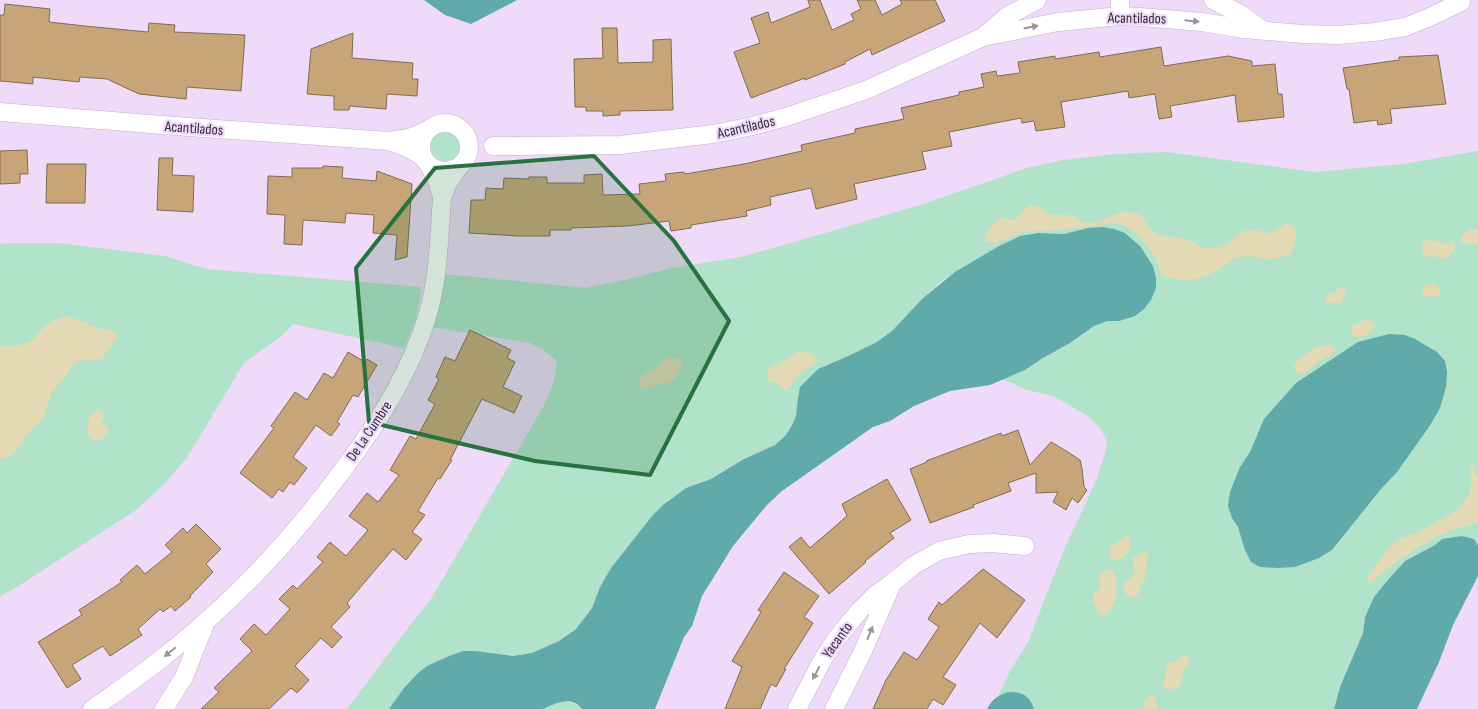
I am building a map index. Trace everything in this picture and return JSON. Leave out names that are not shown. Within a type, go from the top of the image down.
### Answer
[{"type":"street","name":"Acantilados","points":[[983,37],[1006,17],[1037,0]]},
{"type":"street","name":"Acantilados","points":[[1213,0],[1262,30]]},
{"type":"street","name":"Acantilados","points":[[493,146],[620,145],[713,134],[737,129],[786,117],[866,90],[983,37],[1120,8],[1173,19],[1303,34],[1338,35],[1405,27],[1461,2]]},
{"type":"street","name":"Acantilados","points":[[0,112],[389,141]]},
{"type":"street","points":[[442,197],[437,180],[421,150],[421,143],[433,125],[447,123],[454,125],[464,133],[493,146]]},
{"type":"street","points":[[389,141],[408,138],[428,130]]},
{"type":"street","points":[[442,197],[448,183],[463,162],[468,146],[464,133]]},
{"type":"street","points":[[389,141],[408,148],[435,168],[448,170],[484,148],[493,146]]},
{"type":"street","name":"De La Cumbre","points":[[92,709],[172,651],[242,588],[313,510],[359,450],[392,398],[408,367],[428,315],[437,266],[442,197]]},
{"type":"street","name":"Yacanto","points":[[802,707],[823,659],[837,638],[875,595],[904,572],[926,557],[952,547],[992,543],[1025,546]]},
{"type":"street","name":"Yacanto","points":[[834,709],[863,651],[892,583]]},
{"type":"street","name":"De La Cumbre","points":[[164,709],[184,677],[207,620]]},
{"type":"highlighted area","points":[[594,156],[674,241],[729,321],[650,475],[535,461],[369,422],[356,268],[435,168]]},
{"type":"shaded area","points":[[424,0],[517,0],[471,24],[445,15]]},
{"type":"shaded area","points":[[445,129],[456,134],[461,145],[456,156],[445,161],[434,156],[429,145],[434,134]]},
{"type":"shaded area","points":[[1478,151],[1478,545],[1474,539],[1442,539],[1435,545],[1405,561],[1386,582],[1374,597],[1365,617],[1363,632],[1340,687],[1334,709],[1034,709],[1032,704],[1006,693],[998,696],[1010,671],[1028,642],[1064,550],[1095,483],[1105,454],[1107,440],[1100,428],[1088,416],[1053,396],[1027,390],[1002,379],[1025,370],[1094,326],[1107,321],[1119,321],[1153,266],[1140,246],[1125,233],[1075,232],[1064,234],[1038,233],[1020,236],[999,246],[940,282],[892,331],[877,342],[818,369],[800,387],[796,416],[786,435],[775,445],[744,459],[711,479],[686,488],[663,505],[611,568],[600,587],[592,608],[576,629],[559,641],[532,653],[513,656],[463,651],[427,666],[404,688],[389,709],[347,709],[431,599],[543,407],[549,396],[554,379],[557,361],[545,351],[530,343],[432,327],[444,274],[585,288],[671,268],[741,257],[923,204],[1030,167],[1064,160],[1115,154],[1167,152],[1315,172],[1404,164]]},
{"type":"shaded area","points":[[1103,227],[1125,233],[1140,246],[1153,266],[1156,288],[1151,300],[1144,309],[1135,316],[1119,321],[1107,321],[1094,326],[1025,370],[990,385],[950,391],[914,406],[890,421],[873,427],[782,491],[767,505],[733,546],[702,596],[692,626],[684,637],[655,709],[582,709],[574,702],[564,701],[543,709],[389,709],[417,674],[427,666],[449,656],[463,651],[513,656],[532,653],[559,641],[576,629],[592,608],[600,587],[611,568],[663,505],[686,488],[711,479],[744,459],[775,445],[786,435],[796,416],[800,387],[818,369],[877,342],[892,331],[923,298],[955,272],[1020,236],[1038,233],[1064,234],[1088,228]]},
{"type":"shaded area","points":[[57,243],[165,256],[206,269],[422,287],[416,319],[404,348],[293,324],[284,334],[244,363],[187,458],[164,484],[136,510],[0,596],[0,244]]},
{"type":"shaded area","points":[[1389,334],[1405,335],[1415,339],[1437,352],[1445,361],[1447,372],[1446,387],[1440,408],[1429,427],[1397,472],[1332,550],[1319,558],[1295,567],[1260,567],[1251,562],[1228,506],[1230,492],[1240,467],[1250,452],[1264,419],[1296,383],[1358,342]]},
{"type":"shaded area","points":[[1462,536],[1474,539],[1478,545],[1478,576],[1453,625],[1439,662],[1417,709],[1334,709],[1340,687],[1363,633],[1365,617],[1374,597],[1405,561],[1435,545],[1442,539]]},
{"type":"shaded area","points":[[1011,692],[1026,696],[1031,701],[1034,709],[987,709],[997,697]]},
{"type":"shaded area","points":[[561,701],[570,702],[582,709],[543,709]]},
{"type":"sand","points":[[1031,205],[1039,206],[1048,214],[1072,216],[1082,222],[1101,221],[1126,211],[1136,213],[1144,218],[1151,230],[1158,235],[1178,237],[1208,248],[1224,245],[1242,231],[1258,230],[1268,234],[1287,223],[1295,228],[1296,238],[1291,254],[1271,259],[1244,256],[1234,259],[1208,275],[1194,280],[1179,280],[1161,275],[1156,258],[1146,243],[1133,231],[1117,223],[1028,231],[999,242],[990,243],[985,241],[988,230],[995,222],[1001,218],[1015,220],[1025,208]]},
{"type":"sand","points":[[1470,229],[1478,229],[1478,245],[1463,243],[1460,240],[1462,235]]},
{"type":"sand","points":[[1425,240],[1455,244],[1455,248],[1446,259],[1435,256],[1426,257],[1422,249],[1422,244]]},
{"type":"sand","points":[[1430,284],[1439,286],[1441,295],[1425,297],[1422,293],[1423,287]]},
{"type":"sand","points":[[1341,287],[1347,291],[1341,303],[1326,303],[1324,301],[1327,294]]},
{"type":"sand","points":[[65,316],[101,329],[111,330],[118,336],[102,359],[93,361],[83,360],[72,365],[66,376],[52,392],[44,417],[29,432],[16,452],[5,459],[0,459],[0,347],[20,345],[31,341],[48,323]]},
{"type":"sand","points":[[1365,319],[1372,321],[1375,327],[1366,335],[1354,337],[1351,333],[1352,326]]},
{"type":"sand","points":[[1329,345],[1335,349],[1334,352],[1306,372],[1299,373],[1293,367],[1299,359],[1316,347]]},
{"type":"sand","points":[[798,352],[810,353],[817,360],[812,366],[803,371],[790,387],[785,390],[778,384],[768,380],[769,367],[780,363]]},
{"type":"sand","points":[[679,358],[682,363],[679,372],[673,380],[651,388],[640,388],[638,383],[646,371],[653,371],[664,359]]},
{"type":"sand","points":[[98,410],[103,413],[102,425],[108,426],[109,430],[104,438],[95,441],[89,437],[87,425],[91,414]]},
{"type":"sand","points":[[1472,463],[1476,475],[1478,474],[1478,523],[1456,529],[1436,538],[1417,548],[1371,582],[1366,580],[1390,546],[1397,540],[1416,533],[1458,510],[1467,498],[1471,487],[1470,468]]},
{"type":"sand","points":[[1125,536],[1130,541],[1129,551],[1117,561],[1112,559],[1109,548]]},
{"type":"sand","points":[[1145,551],[1148,556],[1146,578],[1140,586],[1138,595],[1128,597],[1124,585],[1133,576],[1134,567],[1132,559]]},
{"type":"sand","points":[[1114,570],[1116,595],[1113,606],[1105,616],[1099,614],[1092,601],[1093,594],[1100,588],[1100,572]]},
{"type":"sand","points":[[1184,655],[1190,660],[1182,675],[1180,684],[1168,690],[1163,687],[1167,664],[1175,662]]},
{"type":"sand","points":[[1151,694],[1155,695],[1158,709],[1143,709],[1145,700]]},
{"type":"building","points":[[808,0],[820,0],[832,30],[854,20],[851,14],[861,9],[857,0],[875,0],[882,15],[902,4],[900,0],[935,0],[945,21],[872,55],[870,49],[845,62],[845,64],[751,98],[734,52],[760,43],[751,18],[768,12],[771,23],[810,7]]},
{"type":"building","points":[[5,4],[50,9],[49,22],[148,32],[149,23],[175,25],[174,32],[245,35],[241,91],[187,87],[186,99],[139,94],[107,79],[80,77],[79,82],[33,77],[33,84],[0,81],[0,15],[4,15]]},
{"type":"building","points":[[602,28],[617,28],[618,63],[653,62],[653,40],[671,39],[673,110],[620,111],[620,115],[603,116],[603,111],[586,111],[586,107],[575,107],[574,59],[603,58]]},
{"type":"building","points":[[353,33],[352,58],[413,63],[412,79],[418,79],[417,96],[387,94],[386,109],[350,106],[349,110],[334,110],[334,96],[307,94],[311,49]]},
{"type":"building","points":[[1161,47],[1164,66],[1228,56],[1252,61],[1252,66],[1275,64],[1278,94],[1282,94],[1284,117],[1238,122],[1235,95],[1170,106],[1172,117],[1159,119],[1155,94],[1129,98],[1128,91],[1061,102],[1065,127],[1036,131],[1034,121],[1022,123],[1021,118],[949,132],[952,146],[922,152],[926,169],[854,184],[857,199],[816,209],[811,188],[770,197],[771,205],[746,211],[747,216],[691,225],[691,228],[671,231],[669,221],[628,226],[550,230],[550,236],[469,233],[471,200],[485,200],[486,188],[503,189],[504,178],[529,179],[529,177],[547,177],[547,183],[584,183],[584,175],[602,174],[603,195],[640,194],[639,184],[666,181],[665,174],[684,172],[685,174],[744,164],[802,151],[801,145],[855,133],[855,129],[904,119],[901,108],[959,95],[959,92],[984,87],[981,74],[996,71],[997,76],[1020,73],[1018,62],[1055,56],[1055,59],[1099,52],[1100,57]]},
{"type":"building","points":[[1438,55],[1446,104],[1390,109],[1392,123],[1378,125],[1377,120],[1354,123],[1349,89],[1347,89],[1343,68],[1399,60],[1399,57]]},
{"type":"building","points":[[27,150],[28,174],[20,174],[20,183],[0,184],[0,151]]},
{"type":"building","points":[[159,158],[173,158],[172,175],[194,176],[193,212],[157,210]]},
{"type":"building","points":[[47,164],[86,164],[85,203],[46,203]]},
{"type":"building","points":[[323,166],[343,167],[342,178],[376,181],[377,171],[412,184],[407,257],[395,260],[397,235],[373,233],[374,215],[346,213],[345,223],[303,220],[302,245],[284,244],[285,215],[267,214],[268,176],[292,177],[292,168],[323,168]]},
{"type":"building","points":[[470,330],[511,350],[507,358],[515,362],[503,387],[522,396],[514,413],[482,399],[450,460],[452,460],[440,479],[438,478],[418,511],[425,515],[412,532],[422,539],[406,560],[393,549],[347,603],[350,607],[331,627],[342,637],[332,648],[321,638],[295,666],[309,680],[297,693],[291,688],[269,709],[201,709],[219,692],[214,688],[252,651],[240,639],[254,624],[266,635],[290,609],[279,599],[293,585],[297,589],[323,562],[317,557],[330,542],[346,556],[368,530],[349,516],[367,493],[378,502],[399,475],[390,470],[410,436],[416,439],[435,404],[428,400],[439,379],[436,377],[445,357],[455,361]]},
{"type":"building","points":[[348,352],[365,362],[367,359],[377,365],[358,397],[353,395],[337,422],[340,424],[331,436],[316,425],[293,457],[307,468],[294,485],[290,482],[283,492],[279,489],[272,498],[240,473],[274,428],[271,426],[295,392],[307,400],[324,373],[333,378]]},
{"type":"building","points":[[1018,430],[1030,465],[1051,442],[1080,460],[1084,487],[1087,490],[1078,503],[1072,498],[1066,510],[1053,502],[1058,492],[1036,493],[1036,473],[1008,483],[1011,491],[930,523],[910,469],[926,461],[1001,433],[1002,436]]},
{"type":"building","points":[[887,479],[911,520],[890,533],[894,538],[865,561],[829,594],[789,547],[801,537],[810,548],[847,516],[842,504]]},
{"type":"building","points":[[196,524],[221,549],[206,564],[213,572],[191,597],[175,611],[171,606],[163,612],[160,609],[138,629],[142,635],[110,656],[103,646],[72,665],[81,679],[67,688],[38,642],[82,615],[79,610],[122,582],[120,580],[137,565],[145,574],[172,552],[165,545],[183,528],[187,533]]},
{"type":"building","points":[[983,569],[1025,600],[997,638],[980,623],[943,677],[956,685],[943,705],[933,699],[927,709],[873,709],[886,680],[904,652],[917,660],[939,627],[928,619],[939,602],[942,605]]},
{"type":"building","points":[[784,572],[819,596],[804,617],[813,623],[784,669],[786,669],[776,687],[771,684],[760,709],[725,709],[742,667],[732,661],[761,612],[758,610]]}]
